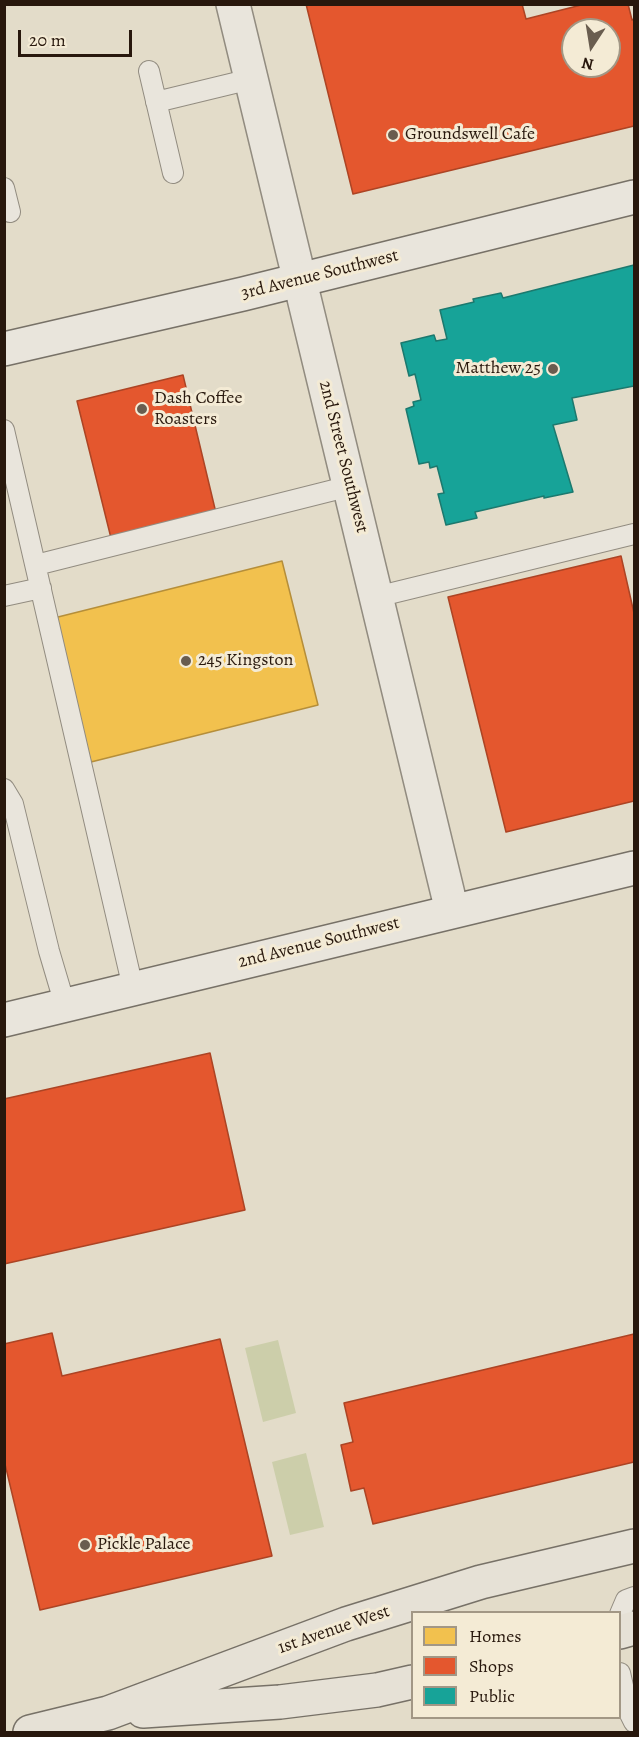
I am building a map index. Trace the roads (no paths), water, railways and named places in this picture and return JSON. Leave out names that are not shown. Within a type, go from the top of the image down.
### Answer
[{"type":"main road","name":"2nd Street Southwest","points":[[233,4],[452,910]]},
{"type":"main road","name":"3rd Avenue Southwest","points":[[4,349],[300,280],[634,197]]},
{"type":"main road","name":"2nd Avenue Southwest","points":[[4,1020],[452,910],[634,868]]},
{"type":"main road","name":"1st Avenue West","points":[[30,1732],[108,1713],[346,1624],[481,1582],[634,1546]]},
{"type":"main road","name":"1st Avenue West","points":[[108,1713],[280,1702],[377,1690],[411,1682]]},
{"type":"lane","points":[[149,71],[173,173]]},
{"type":"lane","points":[[156,102],[251,79]]},
{"type":"lane","points":[[4,188],[10,212]]},
{"type":"lane","points":[[4,430],[133,988]]},
{"type":"lane","points":[[36,565],[350,486]]},
{"type":"lane","points":[[376,597],[634,534]]},
{"type":"lane","points":[[4,596],[41,588]]},
{"type":"lane","points":[[4,789],[13,804],[49,951],[65,1005]]},
{"type":"lane","points":[[621,1612],[626,1600],[634,1597]]},
{"type":"lane","points":[[621,1677],[629,1712],[634,1722]]},
{"type":"place","name":"Groundswell Cafe","points":[[393,135]]},
{"type":"place","name":"Matthew 25","points":[[553,369]]},
{"type":"place","name":"Dash Coffee Roasters","points":[[142,409]]},
{"type":"place","name":"245 Kingston","points":[[186,661]]},
{"type":"place","name":"Pickle Palace","points":[[85,1545]]}]
